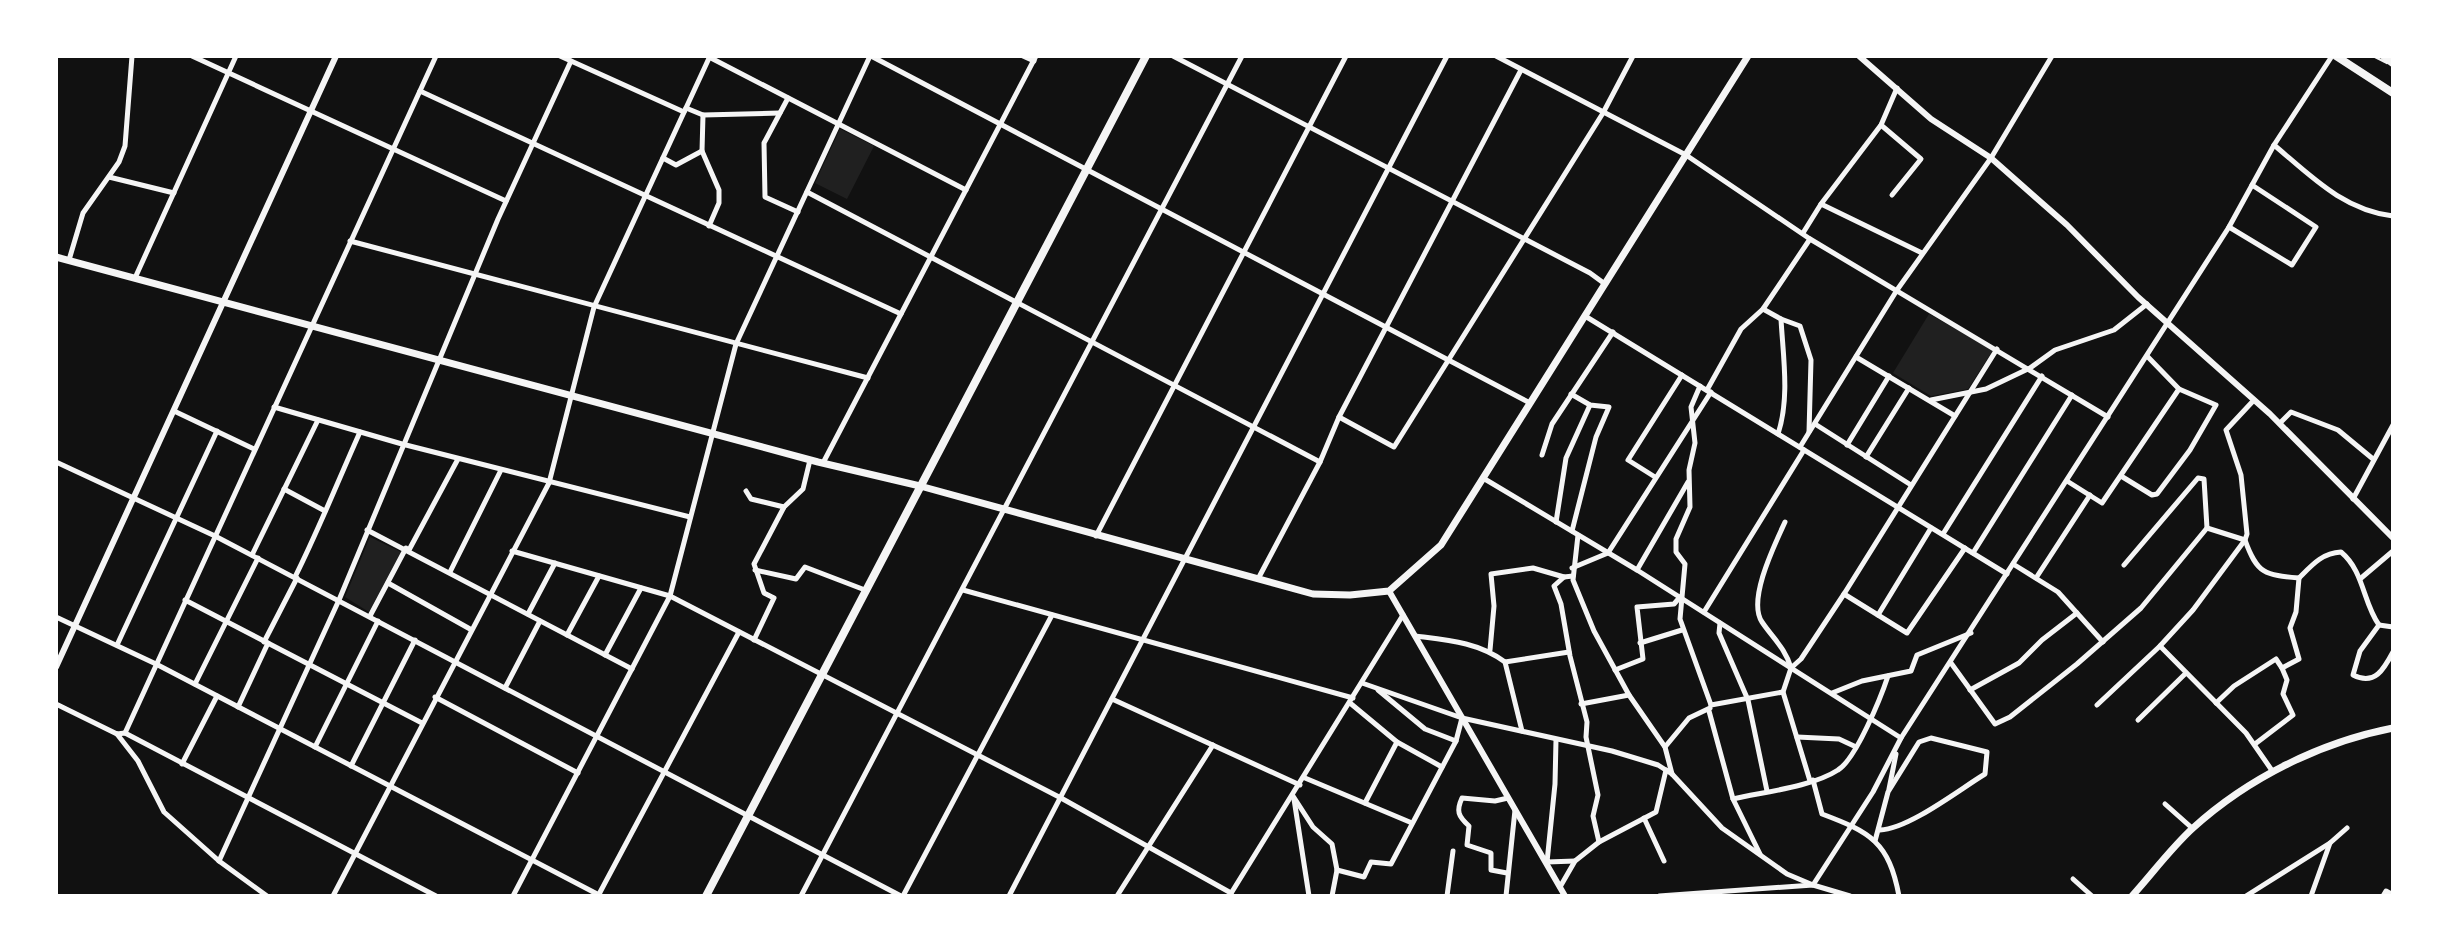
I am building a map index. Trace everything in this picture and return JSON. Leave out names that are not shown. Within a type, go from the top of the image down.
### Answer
[{"type":"main road","points":[[706,896],[1146,56]]},
{"type":"main road","points":[[56,257],[810,460],[920,486],[1313,594],[1389,591],[1441,545],[1748,56]]},
{"type":"main road","points":[[2334,56],[2393,93]]},
{"type":"main road","points":[[2384,56],[2393,64]]},
{"type":"main road","points":[[2132,896],[2192,828],[2273,772],[2358,735],[2393,728]]},
{"type":"street","points":[[69,260],[83,212],[109,177],[125,146],[132,56]]},
{"type":"street","points":[[192,56],[506,201]]},
{"type":"street","points":[[135,278],[236,56]]},
{"type":"street","points":[[56,667],[336,56]]},
{"type":"street","points":[[125,733],[436,56]]},
{"type":"street","points":[[559,56],[685,110],[703,115],[780,113]]},
{"type":"street","points":[[513,896],[670,596],[736,344],[871,56],[1530,403]]},
{"type":"street","points":[[824,463],[1035,59],[1023,56]]},
{"type":"street","points":[[1173,56],[1590,273],[1605,284]]},
{"type":"street","points":[[801,896],[1242,56]]},
{"type":"street","points":[[1096,536],[1346,56]]},
{"type":"street","points":[[1009,896],[1447,56]]},
{"type":"street","points":[[1496,56],[1686,155],[1810,239],[2108,417]]},
{"type":"street","points":[[1339,417],[1394,447],[1603,113],[1633,56]]},
{"type":"street","points":[[1859,56],[1931,119],[1991,158],[2067,225],[2147,304],[2280,423],[2393,538]]},
{"type":"street","points":[[1704,612],[1856,357],[1922,253],[1991,158],[2052,56]]},
{"type":"street","points":[[1875,841],[1880,830],[1882,807],[1901,738],[2169,323],[2229,227],[2274,145],[2334,56]]},
{"type":"street","points":[[333,896],[548,482],[594,307],[710,57],[966,190]]},
{"type":"street","points":[[219,861],[339,600],[402,444],[506,201],[571,61]]},
{"type":"street","points":[[1258,580],[1320,462],[1339,417],[1521,70]]},
{"type":"street","points":[[1803,233],[1821,204],[1881,125],[1898,88]]},
{"type":"street","points":[[419,91],[901,314]]},
{"type":"street","points":[[788,98],[764,143],[765,197],[798,212]]},
{"type":"street","points":[[703,115],[702,151],[719,190],[719,203],[709,226]]},
{"type":"street","points":[[1881,125],[1921,159],[1892,195]]},
{"type":"street","points":[[2274,145],[2339,200],[2374,214],[2393,216]]},
{"type":"street","points":[[663,158],[676,165],[702,151]]},
{"type":"street","points":[[109,177],[173,193]]},
{"type":"street","points":[[2229,227],[2292,264],[2316,227],[2252,185]]},
{"type":"street","points":[[807,192],[1320,462]]},
{"type":"street","points":[[1821,204],[1922,253]]},
{"type":"street","points":[[1572,568],[1608,553],[1682,435],[1691,426],[1741,329],[1763,309],[1810,239]]},
{"type":"street","points":[[350,241],[868,378]]},
{"type":"street","points":[[1931,400],[1986,389],[2030,368],[2055,350],[2114,330],[2147,304]]},
{"type":"street","points":[[1763,309],[1800,326],[1811,360],[1810,432]]},
{"type":"street","points":[[1585,316],[2007,574]]},
{"type":"street","points":[[1778,434],[1783,420],[1784,386],[1781,319]]},
{"type":"street","points":[[1542,456],[1552,424],[1612,332]]},
{"type":"street","points":[[1899,896],[1895,878],[1871,835],[1822,814],[1783,692],[1791,668],[1801,659],[1844,594],[1997,349]]},
{"type":"street","points":[[2121,476],[2152,495],[2157,494],[2190,450],[2216,405],[2179,389],[2147,356]]},
{"type":"street","points":[[1856,357],[1955,416]]},
{"type":"street","points":[[1655,477],[1628,460],[1682,375]]},
{"type":"street","points":[[1847,445],[1889,376]]},
{"type":"street","points":[[1943,534],[2042,376]]},
{"type":"street","points":[[1700,386],[1692,398],[1691,426],[1695,443],[1688,481],[1690,508],[1676,539],[1676,552],[1685,564],[1680,597],[1682,630],[1710,708],[1733,799],[1761,857]]},
{"type":"street","points":[[1866,457],[1909,388]]},
{"type":"street","points":[[2067,481],[2102,503],[2179,389]]},
{"type":"street","points":[[1560,887],[1575,861],[1599,842],[1656,812],[1669,772],[1665,747],[1629,695],[1594,631],[1573,576],[1575,533],[1596,437],[1609,407],[1590,405],[1571,394]]},
{"type":"street","points":[[1973,553],[2072,395]]},
{"type":"street","points":[[2254,400],[2226,430],[2241,475],[2245,540],[2260,570],[2272,576],[2300,578]]},
{"type":"street","points":[[1556,522],[1566,458],[1590,405]]},
{"type":"street","points":[[274,407],[458,459],[690,517]]},
{"type":"street","points":[[174,411],[254,449]]},
{"type":"street","points":[[2280,423],[2291,412],[2337,430],[2373,459]]},
{"type":"street","points":[[195,684],[318,420]]},
{"type":"street","points":[[1815,424],[1912,485]]},
{"type":"street","points":[[2353,499],[2393,425]]},
{"type":"street","points":[[117,645],[217,431]]},
{"type":"street","points":[[238,707],[360,432]]},
{"type":"street","points":[[370,616],[458,459]]},
{"type":"street","points":[[754,640],[774,598],[764,593],[754,564],[784,507],[803,489],[810,460]]},
{"type":"street","points":[[56,462],[255,556],[902,896],[980,756],[1052,615]]},
{"type":"street","points":[[450,572],[501,470]]},
{"type":"street","points":[[1483,478],[1637,570],[1901,738]]},
{"type":"street","points":[[1951,663],[1995,724],[2010,717],[2141,608],[2207,528],[2204,479],[2198,478],[2124,565]]},
{"type":"street","points":[[1637,570],[1688,481]]},
{"type":"street","points":[[284,489],[325,511]]},
{"type":"street","points":[[746,491],[751,499],[784,507]]},
{"type":"street","points":[[2036,578],[2090,495]]},
{"type":"street","points":[[1784,522],[1763,575],[1758,609],[1759,618],[1788,656],[1791,668]]},
{"type":"street","points":[[1878,615],[1931,527]]},
{"type":"street","points":[[2207,528],[2245,540]]},
{"type":"street","points":[[367,530],[408,549],[632,669]]},
{"type":"street","points":[[2096,705],[2160,646],[2193,610],[2245,540]]},
{"type":"street","points":[[1844,594],[1907,633],[1965,548]]},
{"type":"street","points":[[512,551],[670,596],[1061,798],[1230,895],[1305,778],[1403,615]]},
{"type":"street","points":[[2360,579],[2393,551]]},
{"type":"street","points":[[2282,668],[2299,659],[2290,628],[2296,612],[2300,578],[2316,561],[2330,552],[2341,552],[2360,579],[2368,610],[2379,625],[2393,627]]},
{"type":"street","points":[[528,614],[555,563]]},
{"type":"street","points":[[2013,564],[2059,592],[2103,642]]},
{"type":"street","points":[[755,570],[796,579],[805,567],[865,590]]},
{"type":"street","points":[[1490,650],[1494,606],[1491,574],[1533,568],[1564,577],[1573,576]]},
{"type":"street","points":[[566,635],[599,576]]},
{"type":"street","points":[[1564,577],[1554,586],[1561,604],[1569,652],[1587,722],[1598,795],[1593,816],[1599,842]]},
{"type":"street","points":[[388,583],[470,629]]},
{"type":"street","points":[[605,655],[641,588]]},
{"type":"street","points":[[962,590],[1352,700],[1396,741],[1442,767]]},
{"type":"street","points":[[1389,591],[1565,896]]},
{"type":"street","points":[[1615,670],[1643,659],[1637,607],[1674,604],[1680,597]]},
{"type":"street","points":[[185,600],[422,723]]},
{"type":"street","points":[[1970,690],[2019,663],[2042,640],[2077,613]]},
{"type":"street","points":[[56,617],[195,684],[599,896],[739,632]]},
{"type":"street","points":[[315,747],[378,621]]},
{"type":"street","points":[[505,688],[540,621]]},
{"type":"street","points":[[1720,623],[1719,633],[1748,700],[1767,791]]},
{"type":"street","points":[[2379,625],[2360,651],[2353,675],[2361,679],[2373,679],[2382,672],[2393,652]]},
{"type":"street","points":[[1640,643],[1682,630]]},
{"type":"street","points":[[1832,694],[1862,681],[1911,671],[1917,655],[1970,633]]},
{"type":"street","points":[[1415,636],[1470,644],[1490,650],[1505,662],[1522,731]]},
{"type":"street","points":[[351,766],[415,640]]},
{"type":"street","points":[[2160,646],[2255,744],[2273,772]]},
{"type":"street","points":[[1505,662],[1569,652]]},
{"type":"street","points":[[2216,703],[2234,686],[2276,659],[2287,680],[2283,694],[2293,715],[2255,744]]},
{"type":"street","points":[[2138,720],[2186,673]]},
{"type":"street","points":[[1733,799],[1812,780],[1839,770],[1872,719],[1888,676]]},
{"type":"street","points":[[1362,683],[1462,718],[1589,747],[1669,772],[1722,828],[1761,857],[1787,874],[1850,896]]},
{"type":"street","points":[[1374,687],[1424,729],[1456,741]]},
{"type":"street","points":[[1665,747],[1689,718],[1710,708],[1783,692]]},
{"type":"street","points":[[1581,704],[1629,695]]},
{"type":"street","points":[[182,764],[217,696]]},
{"type":"street","points":[[435,697],[578,773]]},
{"type":"street","points":[[1112,699],[1300,785]]},
{"type":"street","points":[[56,704],[117,734],[138,761],[164,812],[219,861],[267,896]]},
{"type":"street","points":[[1337,870],[1364,877],[1371,862],[1391,864],[1456,741],[1462,718]]},
{"type":"street","points":[[117,734],[125,733],[436,896]]},
{"type":"street","points":[[1797,737],[1839,738],[1854,747]]},
{"type":"street","points":[[1880,830],[1889,830],[1923,812],[1985,774],[1987,752],[1924,738],[1888,792]]},
{"type":"street","points":[[1547,862],[1556,740]]},
{"type":"street","points":[[1365,803],[1396,741]]},
{"type":"street","points":[[1117,896],[1213,745]]},
{"type":"street","points":[[1813,885],[1898,748]]},
{"type":"street","points":[[1305,778],[1412,823]]},
{"type":"street","points":[[1293,796],[1313,827],[1332,844],[1337,870],[1332,896]]},
{"type":"street","points":[[1293,796],[1309,896]]},
{"type":"street","points":[[1507,873],[1491,870],[1492,853],[1466,845],[1469,826],[1459,817],[1457,809],[1462,798],[1495,801],[1508,798]]},
{"type":"street","points":[[2165,804],[2192,828]]},
{"type":"street","points":[[1506,896],[1515,810]]},
{"type":"street","points":[[1644,818],[1664,861]]},
{"type":"street","points":[[2246,896],[2330,843],[2347,828]]},
{"type":"street","points":[[2311,896],[2330,843]]},
{"type":"street","points":[[1447,896],[1453,851]]},
{"type":"street","points":[[1547,862],[1575,861]]},
{"type":"street","points":[[2073,880],[2092,896]]},
{"type":"street","points":[[1659,896],[1813,885]]},
{"type":"street","points":[[1768,896],[1769,888]]},
{"type":"street","points":[[2382,896],[2386,891],[2393,895]]},
{"type":"lane","points":[[2372,56],[2393,64]]},
{"type":"shaded area","points":[[840,129],[874,146],[847,199],[815,183]]},
{"type":"shaded area","points":[[1929,314],[1993,350],[1968,389],[1931,396],[1893,373]]},
{"type":"shaded area","points":[[370,537],[401,552],[369,612],[345,597]]}]
